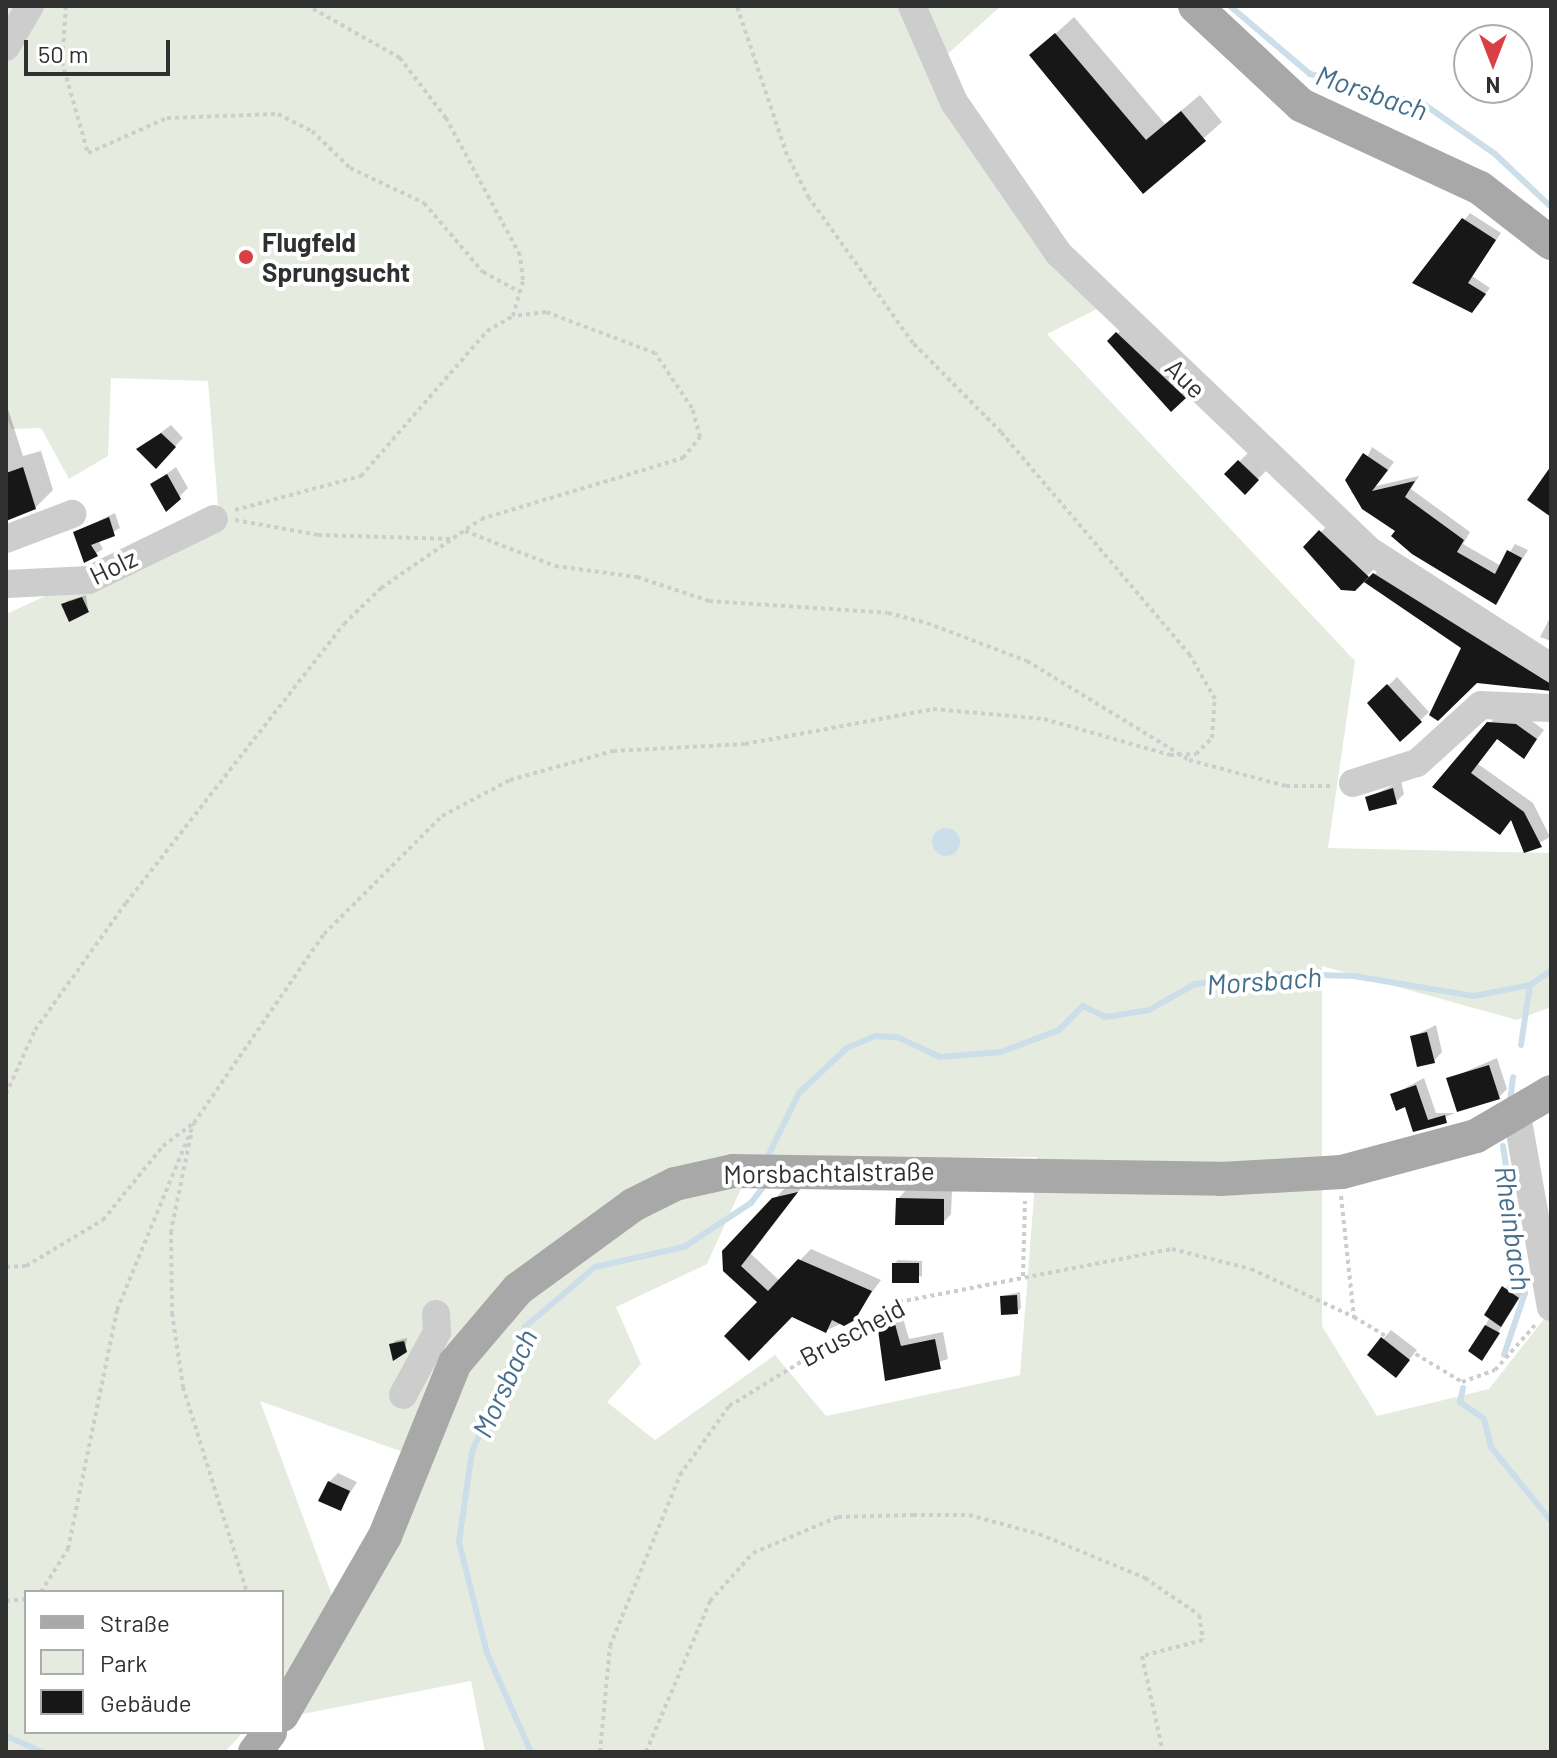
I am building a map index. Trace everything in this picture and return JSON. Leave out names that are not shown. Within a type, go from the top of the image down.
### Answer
[{"type":"main road","points":[[1195,6],[1301,105],[1480,188],[1551,243]]},
{"type":"main road","name":"Morsbachtalstraße","points":[[284,1712],[385,1536],[408,1398],[485,1323],[597,1227],[675,1184],[768,1170],[1025,1170],[1221,1179],[1342,1172],[1454,1145],[1517,1115],[1551,1092]]},
{"type":"street","points":[[6,47],[30,6]]},
{"type":"street","name":"Aue","points":[[912,6],[962,115],[1058,253],[1370,551],[1551,667]]},
{"type":"street","points":[[6,539],[72,514]]},
{"type":"street","name":"Holz","points":[[6,584],[89,580],[214,519]]},
{"type":"street","points":[[1353,783],[1417,763],[1481,705],[1551,708]]},
{"type":"street","points":[[1517,1115],[1548,1300]]},
{"type":"street","points":[[408,1398],[437,1332],[436,1314]]},
{"type":"path","points":[[66,6],[62,62],[88,153],[167,118],[278,114],[312,131],[350,168],[424,203],[483,272],[520,292]]},
{"type":"path","points":[[308,6],[400,58],[424,85],[520,255],[520,292],[513,316]]},
{"type":"path","points":[[737,6],[796,177],[864,280],[1199,668],[1217,721],[1206,745],[1183,756]]},
{"type":"path","points":[[6,1094],[44,1017],[314,660],[381,588],[465,531],[510,508],[683,458],[700,437],[692,408],[655,353],[558,315],[513,316],[487,331],[361,476],[281,493],[214,519]]},
{"type":"path","points":[[214,519],[318,535],[455,539]]},
{"type":"path","points":[[465,531],[555,566],[637,577],[709,601],[888,613],[927,623],[1027,661],[1183,756]]},
{"type":"path","points":[[42,1590],[68,1549],[117,1310],[194,1123],[350,904],[442,816],[510,780],[643,746],[745,744],[933,709],[1044,719],[1286,786],[1353,783]]},
{"type":"path","points":[[6,1267],[38,1260],[103,1220],[163,1146],[194,1123]]},
{"type":"path","points":[[194,1123],[171,1231],[172,1313],[183,1387],[246,1590]]},
{"type":"path","points":[[1023,1276],[1025,1170]]},
{"type":"path","points":[[1342,1172],[1340,1226],[1354,1317],[1462,1382],[1495,1370],[1523,1347],[1548,1300]]},
{"type":"path","name":"Bruscheid","points":[[600,1752],[610,1646],[625,1599],[680,1475],[729,1406],[831,1337],[899,1302],[1172,1249],[1203,1253],[1354,1317]]},
{"type":"path","points":[[646,1752],[710,1601],[753,1553],[838,1517],[913,1515],[969,1515],[1039,1534],[1145,1578],[1199,1615],[1203,1640],[1142,1656],[1163,1752]]},
{"type":"green space","points":[[6,6],[1001,6],[941,60],[1107,304],[1047,334],[1355,661],[1328,848],[1551,853],[1551,1007],[1517,1020],[1322,966],[1322,1326],[1377,1416],[1489,1389],[1551,1310],[1551,1752],[485,1752],[471,1681],[284,1718],[284,1590],[24,1590],[24,1734],[241,1734],[225,1752],[6,1752],[6,614],[219,518],[208,381],[111,378],[108,456],[69,479],[41,428],[12,429],[6,418]],"holes":[[[1037,1157],[1020,1375],[826,1416],[775,1355],[655,1440],[607,1402],[641,1364],[616,1307],[707,1264],[754,1160]],[[260,1401],[403,1452],[336,1606]]]},
{"type":"water","points":[[946,828],[956,832],[960,842],[956,852],[946,856],[936,852],[932,842],[936,832]]},
{"type":"building","points":[[1055,33],[1146,140],[1181,111],[1206,141],[1143,194],[1029,55]]},
{"type":"building","points":[[1462,218],[1496,240],[1468,283],[1486,294],[1472,313],[1412,283]]},
{"type":"building","points":[[1116,332],[1186,398],[1171,412],[1107,341]]},
{"type":"building","points":[[161,433],[176,447],[156,469],[136,449]]},
{"type":"building","points":[[1363,453],[1388,470],[1372,491],[1415,481],[1405,497],[1464,540],[1457,552],[1495,574],[1507,550],[1522,558],[1496,605],[1412,554],[1391,536],[1395,531],[1362,509],[1345,480]]},
{"type":"building","points":[[1238,460],[1259,480],[1245,495],[1224,474]]},
{"type":"building","points":[[1551,466],[1551,517],[1527,500]]},
{"type":"building","points":[[23,467],[36,509],[6,521],[6,473]]},
{"type":"building","points":[[167,474],[181,499],[166,512],[150,484]]},
{"type":"building","points":[[109,517],[115,536],[91,545],[98,556],[84,563],[73,532]]},
{"type":"building","points":[[1319,530],[1369,577],[1355,591],[1341,590],[1303,547]]},
{"type":"building","points":[[1373,573],[1551,684],[1551,691],[1477,683],[1438,721],[1429,715],[1461,648],[1364,582]]},
{"type":"building","points":[[82,597],[89,612],[69,622],[61,604]]},
{"type":"building","points":[[1387,684],[1422,722],[1400,742],[1367,703]]},
{"type":"building","points":[[1487,722],[1516,724],[1537,739],[1524,759],[1497,739],[1471,773],[1524,812],[1542,847],[1524,853],[1511,820],[1500,835],[1432,787]]},
{"type":"building","points":[[1393,788],[1397,804],[1369,811],[1365,797]]},
{"type":"building","points":[[1427,1032],[1435,1063],[1417,1067],[1410,1036]]},
{"type":"building","points":[[1489,1065],[1500,1099],[1457,1112],[1446,1078]]},
{"type":"building","points":[[1416,1085],[1428,1120],[1445,1115],[1447,1123],[1413,1132],[1405,1107],[1396,1111],[1390,1094]]},
{"type":"building","points":[[798,1192],[741,1266],[768,1291],[798,1259],[872,1291],[855,1320],[844,1326],[832,1320],[826,1333],[792,1317],[749,1361],[724,1336],[757,1302],[723,1271],[722,1251],[772,1198]]},
{"type":"building","points":[[896,1198],[944,1199],[944,1225],[895,1225]]},
{"type":"building","points":[[892,1263],[919,1263],[919,1283],[892,1283]]},
{"type":"building","points":[[1502,1286],[1519,1298],[1501,1327],[1484,1315]]},
{"type":"building","points":[[1017,1295],[1018,1314],[1001,1315],[1000,1296]]},
{"type":"building","points":[[895,1324],[901,1346],[935,1339],[941,1369],[885,1381],[878,1330]]},
{"type":"building","points":[[1485,1325],[1500,1333],[1482,1361],[1468,1351]]},
{"type":"building","points":[[1381,1337],[1410,1360],[1396,1378],[1367,1355]]},
{"type":"building","points":[[404,1341],[407,1352],[393,1361],[389,1344]]},
{"type":"building","points":[[328,1481],[350,1491],[341,1511],[318,1501]]},
{"type":"waterway","name":"Morsbach","points":[[1230,6],[1310,74],[1425,105],[1495,154],[1551,207]]},
{"type":"waterway","name":"Morsbach","points":[[766,1160],[799,1093],[847,1048],[875,1036],[897,1037],[940,1057],[1001,1052],[1059,1030],[1083,1006],[1106,1017],[1149,1010],[1195,984],[1282,974],[1354,976],[1474,996],[1530,985],[1551,971]]},
{"type":"waterway","name":"Rheinbach","points":[[1521,1045],[1530,985]]},
{"type":"waterway","name":"Rheinbach","points":[[1510,1102],[1513,1077]]},
{"type":"waterway","name":"Rheinbach","points":[[1503,1146],[1525,1293],[1504,1355]]},
{"type":"waterway","name":"Morsbach","points":[[531,1752],[487,1653],[459,1542],[472,1452],[525,1327],[595,1267],[684,1247],[751,1203],[766,1183]]},
{"type":"waterway","name":"Rheinbach","points":[[1463,1388],[1460,1402],[1484,1419],[1491,1447],[1551,1521]]},
{"type":"waterway","name":"Morsbach","points":[[6,1736],[43,1752]]},
{"type":"place","name":"Flugfeld Sprungsucht","points":[[246,257]]}]
